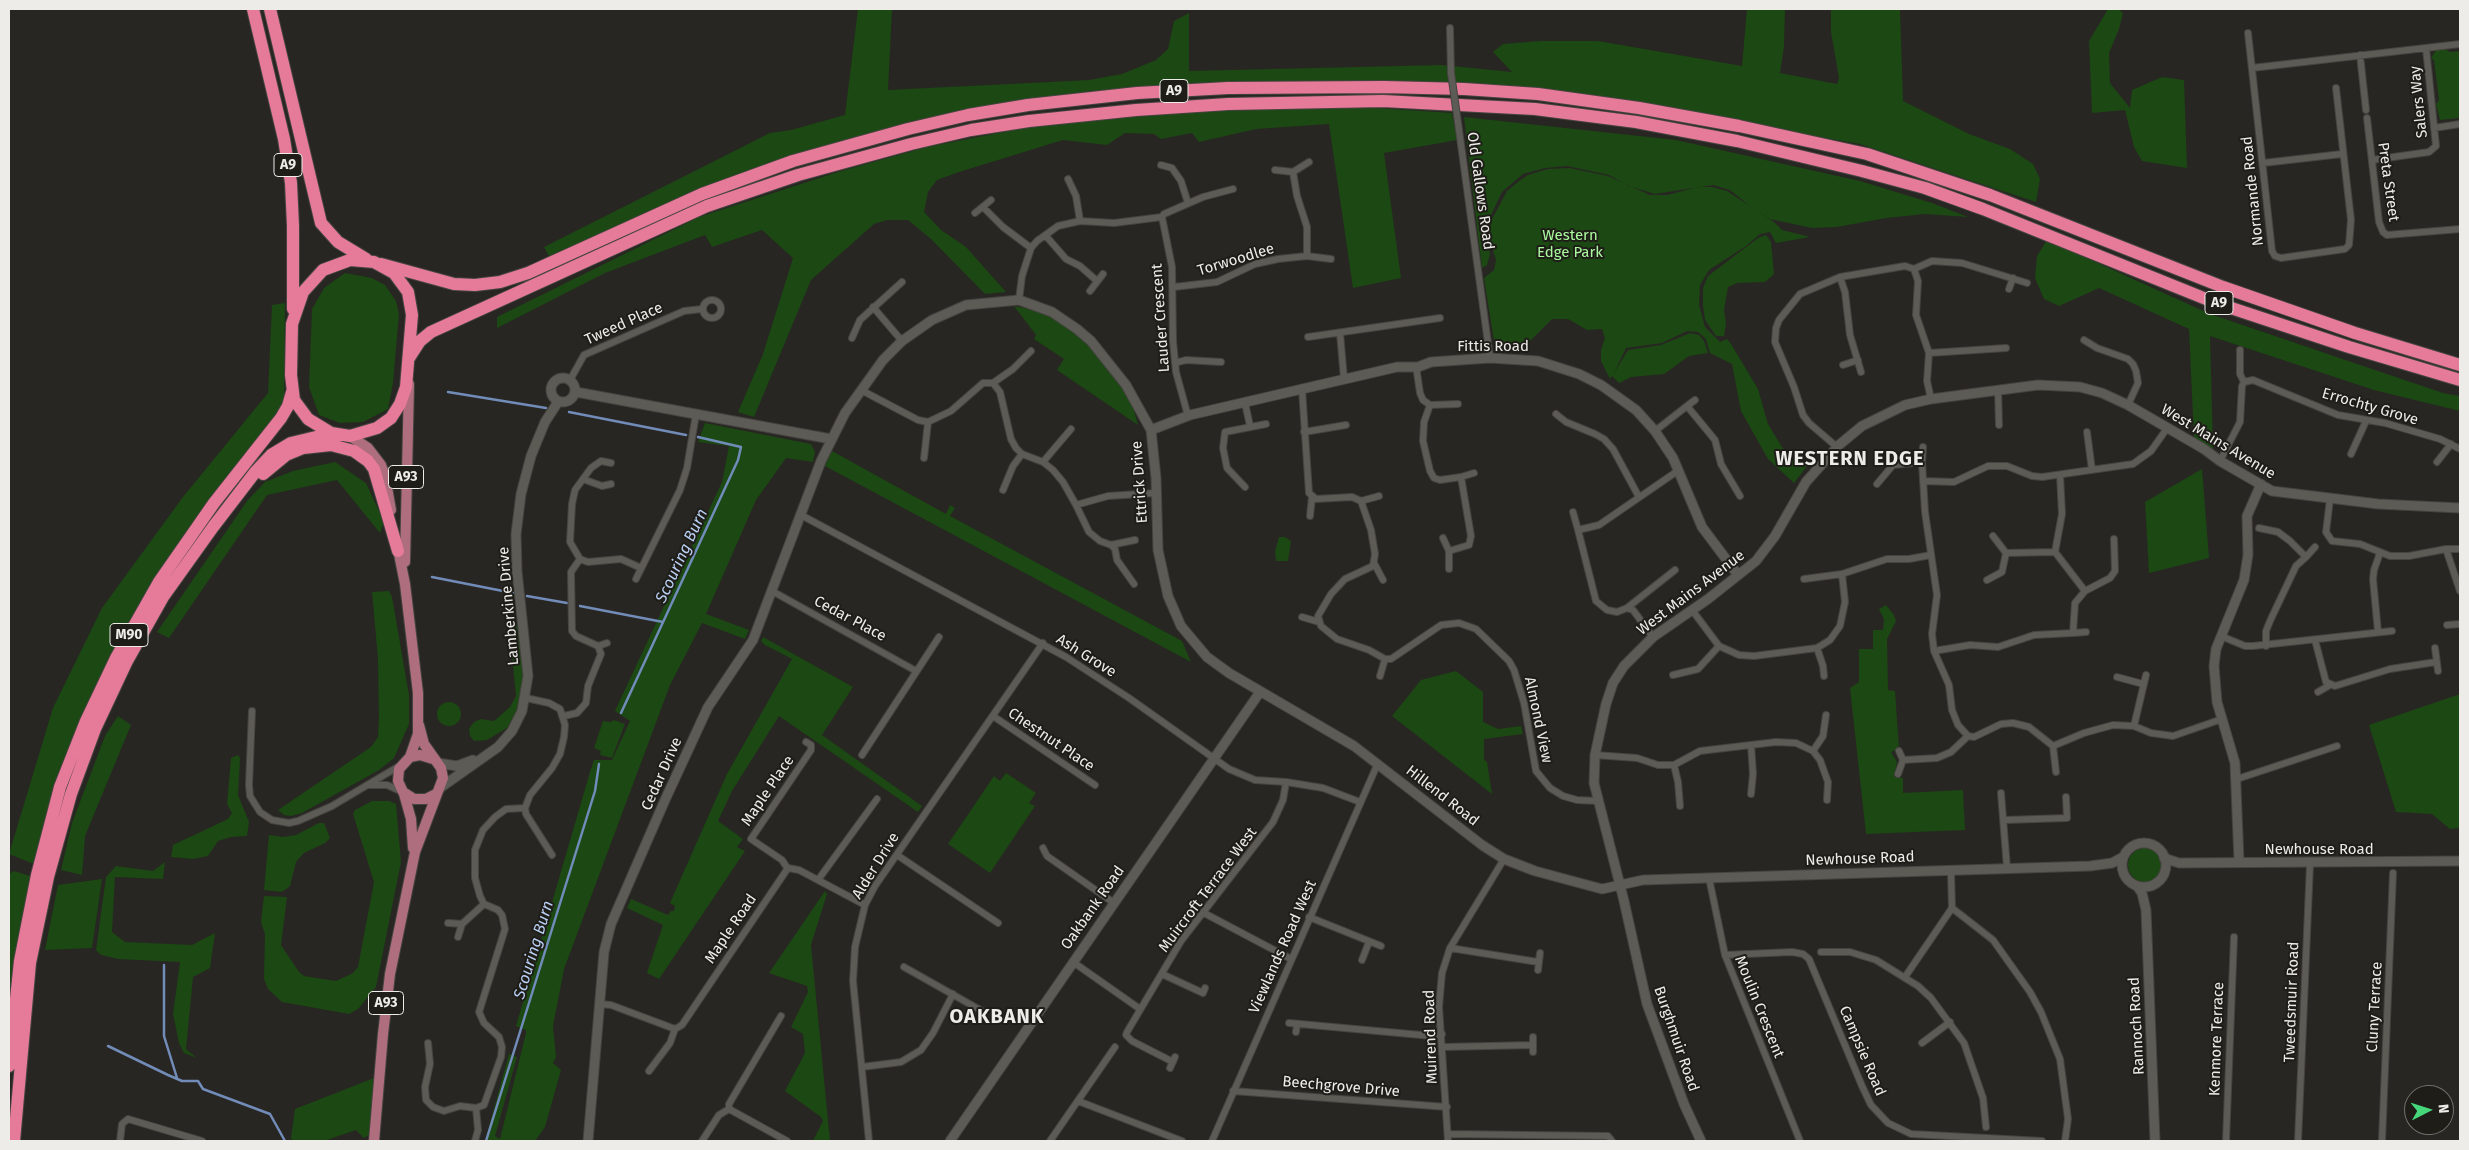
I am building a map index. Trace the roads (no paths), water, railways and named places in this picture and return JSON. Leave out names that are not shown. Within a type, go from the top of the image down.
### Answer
[{"type":"highway","name":"A9","points":[[253,9],[276,102],[291,183],[294,226],[292,392],[298,407],[308,419],[321,429],[346,435],[369,432],[390,418],[404,396],[409,364],[412,315],[410,299],[399,278],[338,242],[321,223],[270,9]]},
{"type":"highway","name":"A9","points":[[292,324],[303,292],[315,276],[341,262],[374,262],[454,284],[474,285],[500,282],[528,273],[702,194],[793,161],[908,129],[968,115],[1028,105],[1137,93],[1228,88],[1384,86],[1538,94],[1639,108],[1740,126],[1867,154],[1990,195],[2223,288],[2355,333],[2460,365]]},
{"type":"highway","name":"A9","points":[[409,364],[420,341],[431,332],[707,206],[798,174],[971,130],[1030,121],[1136,110],[1228,104],[1383,101],[1527,108],[1636,122],[1737,141],[1854,168],[1925,188],[1983,209],[2216,302],[2349,347],[2460,380]]},
{"type":"highway","name":"M90","points":[[9,1066],[20,961],[37,875],[60,787],[86,721],[116,658],[158,582],[214,504],[281,418],[288,406],[292,392]]},
{"type":"highway","name":"M90","points":[[14,1141],[30,963],[48,877],[70,794],[95,729],[127,662],[163,597],[245,483],[271,455],[299,440],[320,436],[346,435]]},
{"type":"highway","name":"M90","points":[[212,527],[272,465],[286,455],[303,448],[324,445],[339,446],[354,451],[368,461],[378,479],[398,551]]},
{"type":"main road","name":"A93","points":[[405,584],[409,364]]},
{"type":"main road","name":"A93","points":[[346,435],[368,448],[381,465],[385,476],[405,584],[418,693],[419,725],[417,742],[406,761],[398,781],[404,793],[413,832],[412,866]]},
{"type":"main road","name":"A93","points":[[374,1141],[386,1003],[412,866],[443,778],[436,761],[424,744],[419,725]]},
{"type":"main road","points":[[406,761],[420,755],[436,761]]},
{"type":"main road","points":[[404,793],[420,800],[438,791]]},
{"type":"street","name":"Old Gallows Road","points":[[1450,28],[1451,73],[1490,358]]},
{"type":"street","name":"Normande Road","points":[[2248,33],[2264,162],[2272,251],[2275,256],[2281,258],[2345,250],[2350,245],[2351,220],[2336,88]]},
{"type":"street","points":[[2252,68],[2460,44]]},
{"type":"street","name":"Salers Way","points":[[2372,160],[2429,152],[2436,146],[2426,48]]},
{"type":"street","name":"Preta Street","points":[[2360,55],[2379,222],[2383,232],[2387,235],[2460,229]]},
{"type":"street","points":[[2434,128],[2460,124]]},
{"type":"street","points":[[2264,162],[2342,154]]},
{"type":"street","points":[[1275,170],[1293,172],[1310,162]]},
{"type":"street","points":[[1161,165],[1172,168],[1181,181],[1188,203]]},
{"type":"street","points":[[1293,172],[1296,196],[1307,227],[1306,256]]},
{"type":"street","points":[[1068,179],[1076,196],[1080,221]]},
{"type":"street","points":[[1019,300],[1022,276],[1031,248],[1037,241],[1058,226],[1080,221],[1095,223],[1162,217],[1164,214],[1188,203],[1233,189]]},
{"type":"street","points":[[975,213],[992,200]]},
{"type":"street","points":[[983,207],[1000,225],[1031,248]]},
{"type":"street","name":"Lauder Crescent","points":[[1162,217],[1174,288],[1173,341],[1175,363],[1188,416]]},
{"type":"street","points":[[1046,236],[1066,259],[1080,266],[1097,281]]},
{"type":"street","name":"Torwoodlee","points":[[1174,288],[1217,282],[1255,264],[1306,256],[1330,259]]},
{"type":"street","points":[[1837,447],[1802,415],[1789,373],[1777,351],[1775,334],[1784,312],[1800,294],[1840,277],[1905,266],[1914,269],[1932,261],[1962,263],[2027,283]]},
{"type":"street","points":[[1914,269],[1918,281],[1916,315],[1930,353],[1927,382],[1931,400]]},
{"type":"street","points":[[1090,291],[1103,274]]},
{"type":"street","points":[[1840,277],[1845,292],[1850,335],[1862,372]]},
{"type":"street","points":[[2009,289],[2013,278]]},
{"type":"street","points":[[852,338],[860,320],[902,282]]},
{"type":"street","name":"Ettrick Drive","points":[[831,439],[845,413],[883,360],[902,341],[932,320],[966,305],[1019,300],[1057,315],[1091,341],[1126,385],[1151,430],[1158,510],[1158,550],[1168,596],[1178,620],[1207,656],[1260,692]]},
{"type":"street","points":[[873,307],[902,341]]},
{"type":"street","name":"Tweed Place","points":[[570,380],[584,355],[684,311],[702,309]]},
{"type":"street","points":[[1308,337],[1440,318]]},
{"type":"street","points":[[1340,333],[1344,379]]},
{"type":"street","points":[[2084,340],[2097,348],[2128,359],[2133,364],[2138,383],[2128,405]]},
{"type":"street","points":[[1930,353],[2006,348]]},
{"type":"street","points":[[2220,461],[2240,422],[2240,395],[2244,382],[2240,374],[2240,350]]},
{"type":"street","points":[[861,390],[918,420],[928,422],[951,411],[983,383],[993,383],[1014,369],[1031,351]]},
{"type":"street","name":"Fittis Road","points":[[1151,430],[1188,416],[1397,367],[1416,366],[1431,362],[1490,358],[1538,361],[1579,374],[1613,392],[1636,410],[1655,432],[1679,470],[1702,527],[1738,575]]},
{"type":"street","points":[[1175,363],[1186,360],[1221,362]]},
{"type":"street","points":[[1843,364],[1858,360]]},
{"type":"street","points":[[1416,366],[1420,393],[1423,400],[1430,405],[1458,404]]},
{"type":"street","points":[[560,378],[570,380],[575,386],[576,392],[569,401],[558,402],[552,397],[552,386],[560,378]]},
{"type":"street","name":"Errochty Grove","points":[[2244,382],[2253,380],[2262,382],[2338,415],[2385,423],[2451,444],[2460,450]]},
{"type":"street","points":[[993,383],[1000,392],[1011,439],[1022,454],[1043,462],[1063,482],[1089,532],[1100,541],[1111,545],[1115,550],[1117,560],[1134,584]]},
{"type":"street","name":"West Mains Avenue","points":[[1620,885],[1594,783],[1595,755],[1606,704],[1613,683],[1624,666],[1653,637],[1756,561],[1770,544],[1806,482],[1837,447],[1862,426],[1883,414],[1904,406],[1931,400],[1998,390],[2045,384],[2080,387],[2102,393],[2128,405],[2272,490],[2378,504],[2460,508]]},
{"type":"street","points":[[1302,389],[1309,491],[1312,497],[1310,516]]},
{"type":"street","points":[[1998,390],[1999,425]]},
{"type":"street","points":[[576,392],[831,439]]},
{"type":"street","points":[[1655,432],[1695,400]]},
{"type":"street","name":"Lamberkine Drive","points":[[438,791],[498,747],[518,721],[526,698],[528,676],[517,571],[516,534],[521,494],[531,456],[546,422],[558,402]]},
{"type":"street","points":[[1245,403],[1250,426]]},
{"type":"street","points":[[1430,405],[1423,434],[1430,472],[1434,478],[1440,480],[1474,473]]},
{"type":"street","points":[[1687,406],[1711,433],[1717,446],[1721,464],[1740,496]]},
{"type":"street","points":[[636,579],[680,490],[687,468],[696,414]]},
{"type":"street","points":[[1556,414],[1566,422],[1604,440],[1612,449],[1639,497]]},
{"type":"street","points":[[2352,454],[2366,421]]},
{"type":"street","points":[[924,458],[928,422]]},
{"type":"street","points":[[1245,487],[1227,468],[1223,448],[1225,432],[1266,424]]},
{"type":"street","points":[[1304,432],[1346,425]]},
{"type":"street","points":[[1923,482],[1954,482],[1980,469],[1998,465],[2007,466],[2032,476],[2060,475],[2133,464],[2151,451],[2168,428]]},
{"type":"street","points":[[1043,462],[1071,429]]},
{"type":"street","points":[[2087,432],[2092,470]]},
{"type":"street","name":"Cedar Drive","points":[[588,1141],[604,952],[611,924],[708,707],[753,640],[831,439]]},
{"type":"street","points":[[2437,462],[2451,444]]},
{"type":"street","points":[[1923,446],[1924,512],[1937,595],[1932,634],[1934,651],[1949,685],[1952,710],[1958,725],[1968,736],[1974,737],[2001,724],[2013,723],[2029,727],[2054,746],[2056,772]]},
{"type":"street","points":[[1003,490],[1013,466],[1022,454]]},
{"type":"street","points":[[611,462],[601,461],[591,468],[575,490],[572,504],[570,542],[580,559],[588,562],[621,559],[641,568]]},
{"type":"street","points":[[1877,484],[1893,465],[1922,462]]},
{"type":"street","points":[[1578,530],[1599,525],[1679,470]]},
{"type":"street","points":[[2060,475],[2062,514],[2055,552],[2085,591]]},
{"type":"street","points":[[1449,551],[1466,547],[1471,541],[1460,476]]},
{"type":"street","points":[[583,479],[596,485],[611,484]]},
{"type":"street","points":[[2239,862],[2237,779],[2231,744],[2217,702],[2214,674],[2216,648],[2244,580],[2248,555],[2248,516],[2261,484]]},
{"type":"street","points":[[1076,505],[1108,496],[1156,493]]},
{"type":"street","points":[[1312,497],[1319,499],[1352,497],[1361,501],[1379,496]]},
{"type":"street","points":[[2330,499],[2326,527],[2330,539],[2338,543],[2360,544],[2380,553],[2399,557],[2446,549],[2460,549]]},
{"type":"street","points":[[1361,501],[1373,537],[1374,563],[1383,580]]},
{"type":"street","points":[[1573,512],[1596,601],[1607,610],[1617,612],[1627,608],[1675,570]]},
{"type":"street","name":"Ash Grove","points":[[801,515],[1043,643],[1129,698],[1229,769],[1256,780],[1286,782],[1323,788],[1360,802]]},
{"type":"street","points":[[2259,528],[2278,532],[2306,557]]},
{"type":"street","points":[[1987,580],[2002,572],[2006,554],[1993,536]]},
{"type":"street","points":[[1443,538],[1449,551],[1448,568]]},
{"type":"street","points":[[2073,633],[2075,603],[2085,591],[2110,578],[2114,571],[2114,539]]},
{"type":"street","points":[[1111,545],[1135,540]]},
{"type":"street","points":[[2266,646],[2266,631],[2296,566],[2314,547]]},
{"type":"street","points":[[2446,549],[2460,591]]},
{"type":"street","points":[[2006,554],[2055,552]]},
{"type":"street","points":[[2378,632],[2373,579],[2380,553]]},
{"type":"street","points":[[1804,579],[1842,574],[1894,558],[1909,559],[1931,555]]},
{"type":"street","points":[[580,559],[570,572],[572,631],[576,636],[598,646],[607,643]]},
{"type":"street","points":[[1374,563],[1338,585],[1318,616],[1324,630],[1337,639],[1369,650],[1385,659],[1380,676]]},
{"type":"street","points":[[1692,610],[1719,646],[1739,655],[1754,656],[1817,648],[1830,640],[1840,626],[1845,602],[1842,574]]},
{"type":"street","name":"Cedar Place","points":[[772,591],[916,671]]},
{"type":"street","points":[[1627,608],[1633,610],[1653,637]]},
{"type":"street","points":[[1302,617],[1319,622]]},
{"type":"street","name":"Almond View","points":[[1385,659],[1391,659],[1441,625],[1458,623],[1476,629],[1509,661],[1514,670],[1524,703],[1536,771],[1550,788],[1562,795],[1577,800],[1598,801]]},
{"type":"street","points":[[2447,625],[2460,624]]},
{"type":"street","points":[[2220,636],[2245,646],[2266,646],[2392,631]]},
{"type":"street","points":[[1934,651],[1970,645],[1998,648],[2034,635],[2086,632]]},
{"type":"street","points":[[862,755],[939,637]]},
{"type":"street","points":[[2315,640],[2326,682],[2335,686],[2390,669],[2436,662]]},
{"type":"street","name":"Alder Drive","points":[[869,1141],[853,970],[857,933],[865,905],[871,892],[1043,643]]},
{"type":"street","points":[[564,716],[577,713],[586,704],[588,686],[601,654],[598,646]]},
{"type":"street","points":[[1673,676],[1698,669],[1719,646]]},
{"type":"street","points":[[1817,648],[1824,666],[1824,676]]},
{"type":"street","points":[[2434,648],[2438,671]]},
{"type":"street","points":[[2134,726],[2146,675]]},
{"type":"street","points":[[2116,677],[2143,684]]},
{"type":"street","points":[[2318,692],[2330,685]]},
{"type":"street","name":"Oakbank Road","points":[[950,1141],[1260,692]]},
{"type":"street","name":"Hillend Road","points":[[1260,692],[1354,746],[1482,845],[1504,859],[1535,871],[1602,889],[1620,885]]},
{"type":"street","points":[[526,698],[549,703],[560,709],[564,716],[564,737],[560,754],[544,781],[527,801],[525,808],[526,814],[552,855]]},
{"type":"street","points":[[252,711],[249,785],[254,804],[265,816],[280,822],[298,821],[366,786],[406,761]]},
{"type":"street","points":[[1813,751],[1823,736],[1826,715]]},
{"type":"street","name":"Chestnut Place","points":[[993,716],[1095,785]]},
{"type":"street","points":[[2054,746],[2096,729],[2114,725],[2134,726],[2151,733],[2173,736],[2222,719]]},
{"type":"street","points":[[1903,760],[1937,758],[1950,752],[1968,736]]},
{"type":"street","name":"Maple Place","points":[[788,869],[782,860],[751,839],[811,750],[811,745],[806,742]]},
{"type":"street","points":[[1595,755],[1637,758],[1658,765],[1674,765],[1700,751],[1786,742],[1804,746],[1813,751],[1826,770],[1828,782],[1827,800]]},
{"type":"street","points":[[1751,745],[1753,774],[1751,794]]},
{"type":"street","points":[[2237,779],[2337,746]]},
{"type":"street","name":"Lamberkine Drive","points":[[436,761],[450,766],[465,764],[498,747]]},
{"type":"street","points":[[1898,774],[1903,760],[1899,751]]},
{"type":"street","name":"Viewlands Road West","points":[[1212,1141],[1378,763]]},
{"type":"street","points":[[1674,765],[1680,806]]},
{"type":"street","name":"Muircroft Terrace West","points":[[1173,1062],[1144,1049],[1126,1035],[1181,941],[1274,822],[1286,782]]},
{"type":"street","points":[[366,786],[388,784],[404,793]]},
{"type":"street","points":[[2001,793],[2002,811],[2005,820],[2007,868]]},
{"type":"street","points":[[2005,820],[2067,818],[2066,797]]},
{"type":"street","points":[[818,880],[877,800]]},
{"type":"street","points":[[428,1043],[430,1064],[424,1094],[429,1104],[444,1110],[460,1106],[476,1108],[484,1105],[501,1057],[502,1047],[498,1037],[481,1020],[479,1012],[505,929],[504,920],[498,910],[484,904],[480,896],[474,869],[475,850],[483,830],[506,809],[525,808]]},
{"type":"street","points":[[2164,874],[2164,858],[2156,848],[2144,843],[2131,847],[2123,858],[2122,868],[2127,879],[2137,886],[2151,886],[2179,863]]},
{"type":"street","points":[[1044,848],[1047,856],[1114,903]]},
{"type":"street","points":[[897,855],[998,923]]},
{"type":"street","name":"Newhouse Road","points":[[2102,865],[2123,858]]},
{"type":"street","name":"Newhouse Road","points":[[2164,858],[2179,863],[2239,862],[2247,864],[2460,862]]},
{"type":"street","name":"Muirend Road","points":[[1448,1138],[1440,1007],[1442,973],[1450,948],[1504,859]]},
{"type":"street","name":"Tweedsmuir Road","points":[[2298,1141],[2310,864]]},
{"type":"street","name":"Newhouse Road","points":[[1620,885],[1643,880],[1951,872],[2102,865],[2122,868]]},
{"type":"street","points":[[788,869],[795,868],[865,905]]},
{"type":"street","name":"Maple Road","points":[[649,1071],[670,1043],[675,1029],[682,1025],[788,869]]},
{"type":"street","points":[[1905,977],[1952,908],[1951,872]]},
{"type":"street","name":"Cluny Terrace","points":[[2382,1141],[2393,873]]},
{"type":"street","name":"Moulin Crescent","points":[[1709,878],[1725,956],[1800,1141]]},
{"type":"street","name":"Burghmuir Road","points":[[1620,885],[1647,1004],[1699,1141]]},
{"type":"street","name":"Rannoch Road","points":[[2137,886],[2142,893],[2146,910],[2155,1141]]},
{"type":"street","name":"Rannoch Road","points":[[2146,910],[2151,886]]},
{"type":"street","points":[[458,937],[462,924],[484,904]]},
{"type":"street","points":[[1952,908],[1993,940],[2030,992],[2041,1012],[2060,1059],[2068,1119],[2065,1141]]},
{"type":"street","points":[[1204,913],[1291,959]]},
{"type":"street","points":[[1310,917],[1381,946]]},
{"type":"street","points":[[448,923],[462,924]]},
{"type":"street","name":"Kenmore Terrace","points":[[2226,1141],[2234,937]]},
{"type":"street","points":[[1362,960],[1369,942]]},
{"type":"street","points":[[1450,948],[1538,962]]},
{"type":"street","points":[[1538,970],[1540,952]]},
{"type":"street","name":"Campsie Road","points":[[1725,956],[1792,952],[1803,954],[1809,959],[1871,1105],[1888,1123],[1911,1134],[1985,1140],[2042,1141]]},
{"type":"street","points":[[1821,952],[1850,952],[1864,956],[1891,968],[1931,998],[1964,1043],[1974,1067],[1983,1098],[1986,1127]]},
{"type":"street","points":[[1072,962],[1140,1009]]},
{"type":"street","points":[[904,967],[982,1011]]},
{"type":"street","points":[[1162,974],[1203,993]]},
{"type":"street","points":[[862,1067],[901,1062],[921,1050],[933,1033],[953,994]]},
{"type":"street","points":[[600,1004],[611,1005],[675,1029]]},
{"type":"street","points":[[729,1109],[729,1104],[781,1016]]},
{"type":"street","points":[[1922,1042],[1950,1022]]},
{"type":"street","points":[[1289,1023],[1432,1036],[1442,1034]]},
{"type":"street","points":[[1296,1032],[1297,1024]]},
{"type":"street","points":[[1443,1047],[1533,1048],[1533,1037]]},
{"type":"street","points":[[1050,1141],[1115,1047]]},
{"type":"street","name":"Beechgrove Drive","points":[[1234,1091],[1447,1107]]},
{"type":"street","points":[[1078,1101],[1182,1141]]},
{"type":"street","points":[[475,1141],[478,1130],[476,1108]]},
{"type":"street","points":[[702,1141],[719,1115],[729,1109]]},
{"type":"street","points":[[729,1109],[787,1141]]},
{"type":"street","points":[[120,1141],[122,1124],[128,1119],[202,1141]]},
{"type":"street","points":[[1448,1138],[1608,1136],[1612,1141]]},
{"type":"waterway","name":"Scouring Burn","points":[[448,392],[546,408]]},
{"type":"waterway","name":"Scouring Burn","points":[[569,412],[686,435]]},
{"type":"waterway","name":"Scouring Burn","points":[[621,713],[738,460],[741,447],[698,437]]},
{"type":"waterway","points":[[432,577],[513,593]]},
{"type":"waterway","points":[[527,596],[567,603]]},
{"type":"waterway","points":[[580,606],[663,622]]},
{"type":"waterway","name":"Scouring Burn","points":[[486,1141],[595,791],[599,764]]},
{"type":"waterway","points":[[164,965],[164,1036],[177,1078]]},
{"type":"waterway","points":[[108,1046],[182,1081],[198,1081],[203,1089],[270,1114],[285,1141]]},
{"type":"district","name":"WESTERN EDGE","points":[[1850,459]]},
{"type":"district","name":"OAKBANK","points":[[997,1017]]},
{"type":"park label","name":"Western Edge Park","points":[[1570,244]]}]
